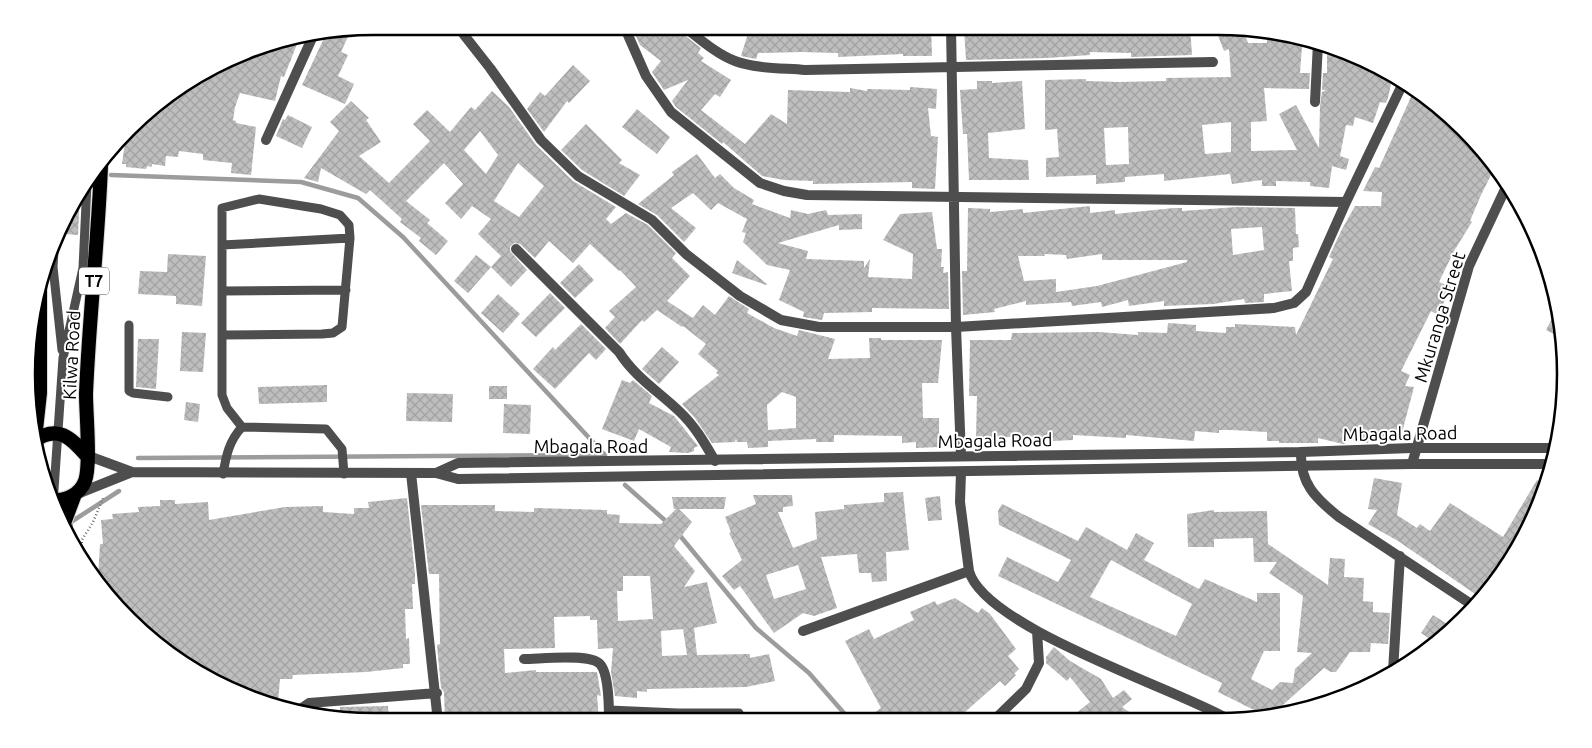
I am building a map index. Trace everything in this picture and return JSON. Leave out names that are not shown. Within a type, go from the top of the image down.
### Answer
[{"type":"highway","name":"Kilwa Road","points":[[86,455],[86,394],[97,248],[100,175]]},
{"type":"highway","name":"Kilwa Road","points":[[37,410],[40,393],[40,319]]},
{"type":"highway","points":[[41,434],[58,434],[71,437],[86,455]]},
{"type":"highway","name":"T7","points":[[67,516],[75,494],[84,483],[88,469],[86,455]]},
{"type":"highway","points":[[60,500],[75,494]]},
{"type":"street","points":[[465,35],[541,140],[578,176],[652,220],[686,254],[740,296],[782,320],[819,327],[956,327],[1274,308],[1294,303],[1306,292],[1346,202],[1400,88]]},
{"type":"street","points":[[628,35],[646,76],[671,112],[760,182],[784,191],[807,195],[1346,202]]},
{"type":"street","points":[[695,35],[714,49],[736,61],[766,67],[805,70],[1213,62]]},
{"type":"street","points":[[951,35],[956,327],[961,456]]},
{"type":"street","points":[[266,140],[310,42]]},
{"type":"street","points":[[1315,102],[1318,50]]},
{"type":"street","name":"Mkuranga Street","points":[[1412,464],[1469,266],[1504,192]]},
{"type":"street","points":[[516,249],[619,352],[628,365],[645,382],[680,412],[702,436],[715,461]]},
{"type":"street","name":"Mbagala Road","points":[[436,472],[458,463],[1301,452],[1416,448],[1548,448]]},
{"type":"street","points":[[1301,452],[1301,467],[1313,494],[1322,504],[1469,602]]},
{"type":"street","name":"Mbagala Road","points":[[86,455],[132,472],[223,474],[436,472],[458,479],[1412,464],[1544,464]]},
{"type":"street","name":"Mbagala Road","points":[[75,494],[132,472]]},
{"type":"street","points":[[961,472],[960,502],[969,571],[972,582],[981,593],[1038,631],[1215,713]]},
{"type":"street","points":[[411,473],[437,693],[438,713]]},
{"type":"street","points":[[1393,664],[1400,556]]},
{"type":"street","points":[[803,631],[969,571]]},
{"type":"street","points":[[1001,713],[1026,689],[1039,664],[1038,631]]},
{"type":"street","points":[[524,659],[566,658],[596,660],[602,666],[605,677],[609,713]]},
{"type":"street","points":[[305,705],[309,703],[437,693]]},
{"type":"lane","points":[[54,486],[63,358],[83,268],[86,194]]},
{"type":"lane","points":[[222,335],[333,333],[342,327],[350,238],[349,225],[340,215],[321,209],[259,199],[222,208],[222,245],[222,291],[222,335],[222,395],[227,408],[242,427]]},
{"type":"lane","points":[[222,245],[350,238]]},
{"type":"lane","points":[[53,265],[63,358]]},
{"type":"lane","points":[[222,291],[346,290]]},
{"type":"lane","points":[[129,325],[130,391],[133,393],[168,397]]},
{"type":"lane","points":[[223,474],[228,449],[235,435],[242,427]]},
{"type":"lane","points":[[242,427],[326,429],[342,449],[344,474]]},
{"type":"building","points":[[684,35],[701,48],[698,53],[704,58],[701,61],[731,80],[720,97],[715,94],[701,110],[745,144],[771,114],[787,124],[788,90],[850,92],[850,88],[867,91],[867,89],[910,90],[910,87],[937,89],[936,109],[928,108],[931,136],[938,137],[935,189],[912,188],[912,182],[813,184],[813,181],[784,180],[762,176],[723,142],[722,144],[676,107],[672,101],[688,80],[664,90],[652,72],[661,61],[640,45],[636,36]]},
{"type":"building","points":[[748,35],[931,35],[932,56],[903,56],[903,54],[838,57],[838,53],[801,52],[758,53],[756,59],[741,56]]},
{"type":"building","points":[[964,35],[1191,35],[1192,55],[1131,57],[1131,53],[1090,52],[1090,55],[1047,58],[966,60]]},
{"type":"building","points":[[1218,35],[1246,37],[1248,43],[1267,43],[1267,39],[1302,46],[1300,73],[1310,73],[1309,89],[1264,88],[1267,121],[1251,122],[1251,151],[1297,150],[1279,114],[1296,105],[1319,148],[1320,106],[1322,92],[1326,90],[1322,90],[1323,73],[1327,73],[1327,53],[1391,82],[1386,103],[1380,102],[1373,123],[1355,117],[1353,126],[1346,125],[1340,156],[1349,159],[1346,170],[1332,166],[1329,188],[1310,186],[1310,182],[1276,181],[1276,186],[1262,186],[1262,180],[1232,184],[1230,174],[1164,181],[1164,174],[1125,177],[1125,182],[1096,184],[1096,175],[1046,177],[1046,158],[1059,157],[1057,129],[1045,130],[1045,80],[1086,79],[1086,81],[1119,82],[1166,81],[1166,78],[1231,77],[1229,49],[1224,51]],"holes":[[[1231,122],[1231,152],[1205,154],[1202,125]],[[1128,127],[1129,164],[1106,165],[1104,128]]]},
{"type":"building","points":[[348,36],[341,52],[348,55],[338,76],[354,84],[345,104],[302,85],[324,39]]},
{"type":"building","points":[[297,45],[284,77],[281,76],[275,101],[240,93],[235,107],[233,120],[236,123],[256,127],[251,175],[231,173],[232,163],[203,160],[203,154],[179,151],[178,157],[166,156],[165,166],[152,164],[152,167],[147,166],[146,169],[126,167],[126,164],[122,164],[125,144],[150,119],[186,92],[204,80],[244,61]]},
{"type":"building","points":[[573,65],[590,81],[569,103],[567,101],[544,132],[527,109],[540,92],[545,96]]},
{"type":"building","points":[[977,81],[992,81],[992,83],[1022,81],[1025,129],[988,133],[989,158],[1028,160],[1029,180],[969,180],[967,134],[963,134],[960,90],[977,89]]},
{"type":"building","points":[[492,91],[509,107],[536,145],[573,181],[616,207],[606,219],[611,224],[626,213],[648,225],[676,253],[672,258],[690,276],[667,301],[693,318],[703,305],[715,315],[729,296],[749,309],[747,313],[774,328],[797,336],[799,330],[835,339],[828,359],[870,358],[869,338],[881,338],[881,340],[942,340],[938,383],[922,383],[923,418],[939,418],[939,447],[916,448],[916,442],[902,443],[902,436],[834,435],[834,442],[816,442],[816,439],[768,441],[768,447],[748,448],[747,442],[737,442],[736,439],[735,442],[712,443],[695,418],[682,404],[719,375],[716,373],[718,371],[698,354],[706,344],[683,326],[657,310],[644,322],[642,320],[620,344],[605,328],[615,317],[609,311],[636,287],[590,244],[573,263],[549,241],[535,258],[520,244],[514,243],[510,247],[510,251],[527,270],[511,287],[491,267],[501,256],[478,234],[491,219],[472,206],[461,219],[445,203],[463,184],[444,163],[406,201],[430,220],[427,223],[448,241],[436,255],[419,241],[421,238],[400,222],[402,219],[370,190],[366,194],[321,168],[318,182],[304,178],[339,131],[330,122],[351,101],[369,118],[366,120],[381,142],[359,156],[389,183],[430,141],[413,124],[427,110],[450,132],[471,107],[475,110]],"holes":[[[480,131],[498,155],[486,174],[464,150]],[[518,163],[544,186],[519,217],[494,201]],[[782,392],[796,397],[796,428],[768,430],[767,405]]]},
{"type":"building","points":[[1411,96],[1458,134],[1491,174],[1470,221],[1472,222],[1454,251],[1439,282],[1451,287],[1438,315],[1431,311],[1401,371],[1410,375],[1405,386],[1414,387],[1400,440],[1370,434],[1368,443],[1347,439],[1346,443],[1343,444],[1318,438],[1318,443],[1279,443],[1279,441],[1267,441],[1267,432],[1231,430],[1219,430],[1219,433],[1195,431],[1194,441],[1126,435],[1126,438],[1073,435],[1073,440],[1053,441],[1053,437],[976,437],[977,396],[969,396],[970,340],[1011,340],[1012,333],[1099,332],[1138,335],[1138,332],[1167,333],[1168,323],[1196,325],[1196,331],[1226,333],[1226,327],[1235,327],[1235,324],[1295,327],[1296,335],[1333,259],[1329,257],[1355,206],[1381,206],[1382,192],[1363,191],[1375,167],[1379,168]]},
{"type":"building","points":[[637,109],[670,137],[657,154],[622,127]]},
{"type":"building","points":[[288,115],[312,127],[302,148],[276,136],[283,119],[285,120]]},
{"type":"building","points":[[586,124],[622,160],[619,163],[640,175],[624,196],[582,170],[561,150]]},
{"type":"building","points":[[697,154],[715,178],[720,174],[734,188],[754,200],[752,204],[790,218],[791,210],[808,214],[826,210],[828,215],[862,214],[862,229],[839,230],[839,225],[778,243],[808,251],[806,259],[864,261],[864,268],[870,259],[868,277],[912,279],[913,254],[883,240],[900,214],[932,212],[937,249],[942,249],[941,267],[944,267],[943,273],[948,272],[949,309],[872,308],[872,312],[824,313],[822,320],[803,317],[804,312],[779,300],[790,270],[767,265],[743,242],[746,233],[742,232],[747,219],[718,203],[711,210],[693,193],[671,208],[696,228],[684,242],[657,215],[638,204],[674,175],[672,172]]},
{"type":"building","points":[[79,205],[78,235],[65,234]]},
{"type":"building","points":[[1090,206],[1090,213],[1115,210],[1115,214],[1174,208],[1182,208],[1182,211],[1237,207],[1295,208],[1296,234],[1298,234],[1299,247],[1293,248],[1293,261],[1289,261],[1292,291],[1264,294],[1264,302],[1245,303],[1244,299],[1213,304],[1164,306],[1164,301],[1129,306],[1128,300],[1102,307],[1101,302],[1072,306],[1071,302],[1026,305],[1026,301],[994,309],[995,312],[963,315],[962,271],[967,271],[968,208],[990,209],[990,212],[1023,209],[1023,213]],"holes":[[[1262,227],[1264,250],[1233,255],[1231,229]],[[1044,254],[1066,255],[1067,259],[1102,254],[1102,260],[1187,260],[1187,262],[1097,286],[1056,292],[1056,279],[1024,281],[1018,256],[1045,256]]]},
{"type":"building","points":[[168,254],[206,256],[202,306],[176,304],[176,296],[138,294],[140,271],[167,272]]},
{"type":"building","points":[[476,255],[491,267],[468,293],[454,281]]},
{"type":"building","points":[[737,260],[767,284],[732,273]]},
{"type":"building","points":[[579,264],[594,280],[575,298],[560,283]]},
{"type":"building","points":[[550,293],[565,308],[536,337],[521,323]]},
{"type":"building","points":[[498,294],[520,314],[503,333],[481,313]]},
{"type":"building","points":[[1552,319],[1554,334],[1546,330]]},
{"type":"building","points":[[581,324],[606,349],[596,360],[589,353],[555,389],[533,369],[553,347],[555,350]]},
{"type":"building","points":[[182,332],[206,333],[203,372],[180,371]]},
{"type":"building","points":[[138,339],[159,339],[156,389],[136,387]]},
{"type":"building","points":[[662,347],[679,362],[659,384],[642,369]]},
{"type":"building","points":[[622,380],[630,383],[633,380],[652,396],[649,403],[674,416],[698,446],[694,448],[694,451],[688,453],[669,452],[671,447],[639,429],[634,441],[602,429]]},
{"type":"building","points":[[327,385],[327,402],[259,404],[258,387]]},
{"type":"building","points":[[489,386],[507,386],[507,399],[489,399]]},
{"type":"building","points":[[407,393],[453,394],[452,422],[406,421]]},
{"type":"building","points":[[186,402],[200,404],[198,422],[184,420]]},
{"type":"building","points":[[504,404],[531,405],[530,434],[503,433]]},
{"type":"building","points":[[1374,478],[1402,483],[1397,515],[1417,528],[1420,524],[1430,531],[1450,503],[1503,537],[1537,480],[1539,481],[1512,544],[1476,594],[1398,541],[1368,524],[1377,510],[1368,509]]},
{"type":"building","points":[[903,492],[909,550],[886,552],[887,581],[872,582],[871,573],[859,573],[857,554],[821,557],[837,608],[814,616],[803,613],[774,633],[740,586],[734,590],[722,576],[742,560],[729,533],[731,532],[725,517],[756,504],[753,495],[792,495],[793,506],[783,507],[783,512],[778,512],[793,548],[817,539],[815,512],[844,509],[844,505],[884,502],[884,493]],"holes":[[[798,565],[806,589],[774,599],[766,575]]]},
{"type":"building","points":[[940,496],[942,520],[928,521],[925,498]]},
{"type":"building","points":[[672,497],[726,497],[724,509],[679,509],[692,522],[674,546],[695,571],[684,587],[707,582],[717,623],[694,628],[697,655],[750,654],[750,658],[769,654],[775,681],[746,687],[647,689],[647,692],[637,691],[637,698],[615,696],[611,672],[613,648],[598,649],[597,620],[590,620],[590,616],[554,617],[555,648],[504,649],[505,673],[536,670],[536,672],[597,672],[601,696],[597,695],[598,713],[445,713],[444,692],[441,688],[437,645],[440,644],[439,574],[429,574],[421,505],[495,505],[495,511],[534,512],[534,508],[607,510],[607,514],[620,515],[619,523],[661,524],[676,509],[674,509]],"holes":[[[623,576],[650,576],[653,619],[618,621],[617,591],[623,591]],[[683,629],[687,655],[662,656],[661,631]]]},
{"type":"building","points":[[407,498],[415,584],[412,584],[413,609],[405,609],[406,639],[409,638],[410,664],[403,664],[403,668],[366,672],[293,675],[292,679],[280,679],[278,699],[265,695],[204,668],[168,643],[134,614],[98,571],[100,544],[103,544],[101,520],[113,519],[112,514],[139,512],[138,507],[160,506],[160,500],[175,500],[175,504],[208,502],[209,520],[285,507],[323,506],[323,512],[354,514],[354,508],[369,508],[368,502]]},
{"type":"building","points":[[1002,504],[1078,541],[1086,527],[1127,550],[1136,533],[1154,543],[1144,560],[1199,589],[1205,579],[1257,602],[1257,593],[1280,593],[1280,651],[1264,651],[1251,679],[1272,690],[1280,682],[1293,683],[1295,669],[1312,653],[1297,652],[1303,596],[1269,573],[1277,562],[1254,562],[1253,538],[1214,539],[1214,547],[1188,547],[1187,514],[1214,510],[1214,512],[1267,511],[1268,544],[1328,585],[1330,558],[1345,559],[1344,577],[1364,578],[1363,601],[1373,602],[1373,612],[1390,613],[1388,644],[1371,643],[1370,652],[1350,652],[1336,672],[1331,672],[1324,668],[1281,707],[1255,711],[1218,692],[1222,683],[998,576],[1007,557],[1058,582],[1071,560],[999,525],[998,511]],"holes":[[[1111,560],[1192,604],[1176,636],[1090,597]]]},
{"type":"building","points":[[955,598],[978,613],[982,608],[990,614],[1016,649],[1008,656],[1019,669],[1014,674],[1016,675],[1005,686],[1000,681],[964,713],[874,713],[881,708],[845,641],[869,629],[874,639],[914,620],[910,612],[935,601],[937,605]]},
{"type":"building","points":[[1433,615],[1447,624],[1430,639],[1421,633]]},
{"type":"building","points":[[1054,647],[1070,661],[1101,679],[1113,698],[1124,690],[1132,699],[1122,707],[1130,713],[1076,713],[1090,702],[1070,677],[1067,681],[1046,663],[1046,657]]},
{"type":"building","points":[[388,706],[388,713],[340,711],[340,707]]},
{"type":"waterway","points":[[111,175],[301,182],[358,198],[403,237],[605,455]]},
{"type":"waterway","points":[[138,458],[605,455]]},
{"type":"waterway","points":[[625,485],[668,523]]},
{"type":"waterway","points":[[71,525],[71,522],[119,491]]},
{"type":"waterway","points":[[677,532],[756,628],[809,673],[844,713]]}]
